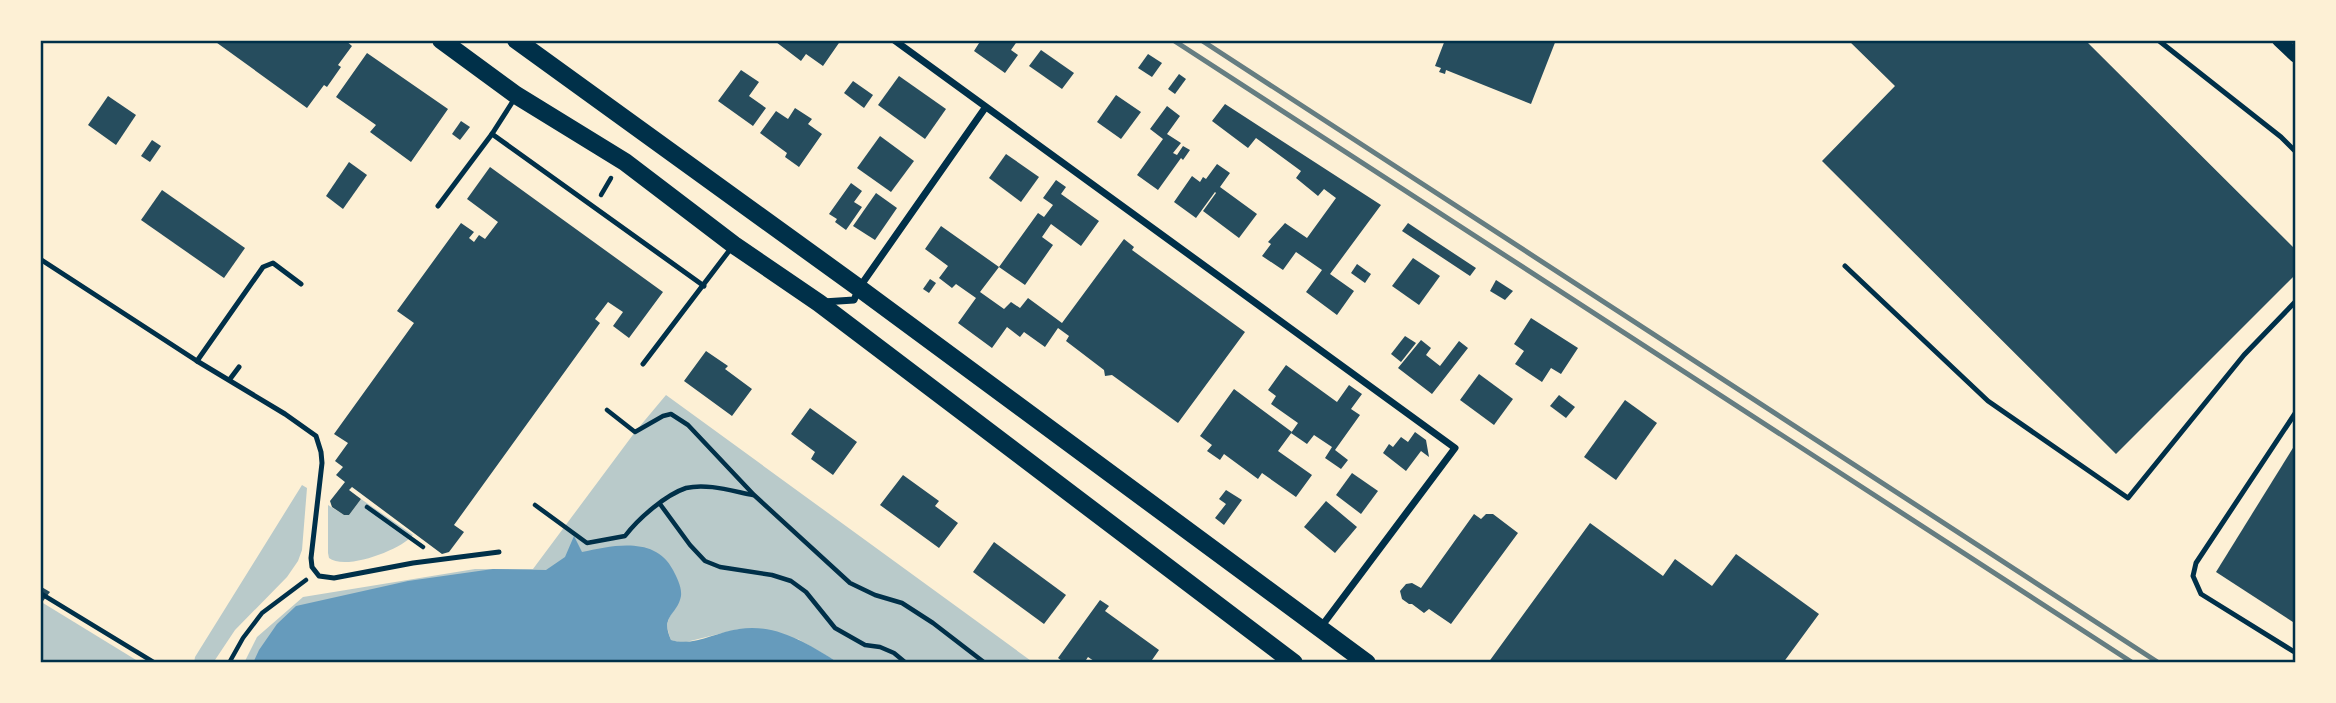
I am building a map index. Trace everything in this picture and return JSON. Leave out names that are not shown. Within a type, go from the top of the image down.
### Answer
[{"type":"main road","points":[[441,40],[516,95],[625,162],[734,245],[819,303],[1294,663]]},
{"type":"main road","points":[[516,40],[859,288],[1367,663]]},
{"type":"main road","points":[[2279,40],[2296,56]]},
{"type":"street","points":[[894,40],[1455,448],[1320,628]]},
{"type":"street","points":[[819,303],[854,300],[859,288],[985,108]]},
{"type":"lane","points":[[2158,40],[2281,137],[2296,152]]},
{"type":"lane","points":[[438,206],[492,134],[516,95]]},
{"type":"lane","points":[[492,134],[704,286]]},
{"type":"lane","points":[[643,364],[734,245]]},
{"type":"lane","points":[[40,259],[316,436],[322,463],[311,558],[315,573],[319,576],[334,578],[499,552]]},
{"type":"lane","points":[[197,361],[263,267],[273,263],[301,284]]},
{"type":"lane","points":[[1845,266],[1988,401],[2129,498],[2244,355],[2296,301]]},
{"type":"lane","points":[[230,379],[239,367]]},
{"type":"lane","points":[[2296,412],[2196,563],[2193,576],[2201,594],[2296,653]]},
{"type":"path","points":[[607,410],[635,432],[671,414],[688,425],[754,495],[850,583],[875,596],[902,603],[985,663]]},
{"type":"path","points":[[536,505],[587,543],[625,536],[637,520],[687,488],[709,487],[754,495]]},
{"type":"path","points":[[660,504],[705,561],[720,567],[772,575],[791,581],[806,592],[835,628],[865,645],[894,653],[906,663]]},
{"type":"path","points":[[367,507],[441,560]]},
{"type":"path","points":[[229,663],[262,613],[315,573]]},
{"type":"path","points":[[40,593],[155,663]]},
{"type":"shaded area","points":[[666,395],[1034,663],[839,663],[798,639],[739,629],[682,643],[671,640],[668,630],[669,619],[676,607],[587,564],[288,663],[244,663],[257,637],[303,597],[475,569],[533,569],[635,432]]},
{"type":"shaded area","points":[[302,485],[307,488],[302,550],[298,561],[287,577],[235,630],[213,663],[194,663],[195,657]]},
{"type":"shaded area","points":[[361,499],[413,535],[397,547],[372,557],[347,562],[329,558],[328,505],[344,515],[349,515]]},
{"type":"shaded area","points":[[43,603],[141,663],[40,663],[40,604]]},
{"type":"water","points":[[574,536],[582,552],[633,546],[656,552],[665,559],[676,576],[681,593],[679,603],[668,620],[671,640],[688,642],[739,629],[766,629],[791,637],[839,663],[253,663],[277,624],[296,606],[408,581],[493,569],[546,570],[565,557]]},
{"type":"building","points":[[213,40],[345,40],[352,46],[327,87],[324,85],[307,108]]},
{"type":"building","points":[[841,40],[823,66],[806,54],[801,61],[776,42]]},
{"type":"building","points":[[981,40],[1018,40],[1011,50],[1018,55],[1005,73],[974,51]]},
{"type":"building","points":[[1445,40],[1556,40],[1531,104],[1446,70],[1445,74],[1439,72],[1441,68],[1435,66]]},
{"type":"building","points":[[1848,40],[2085,40],[2296,250],[2296,274],[2116,454],[1822,161],[1895,86]]},
{"type":"building","points":[[1041,50],[1074,73],[1062,89],[1029,66]]},
{"type":"building","points":[[367,53],[448,109],[411,162],[370,132],[376,125],[336,97]]},
{"type":"building","points":[[1148,54],[1162,63],[1152,77],[1138,68]]},
{"type":"building","points":[[741,70],[759,82],[749,96],[766,108],[753,126],[718,101]]},
{"type":"building","points":[[1179,74],[1186,79],[1175,94],[1168,89]]},
{"type":"building","points":[[899,76],[946,109],[925,139],[878,105]]},
{"type":"building","points":[[853,81],[873,95],[864,108],[844,93]]},
{"type":"building","points":[[1116,95],[1141,112],[1121,139],[1097,122]]},
{"type":"building","points":[[108,96],[136,115],[116,145],[88,125]]},
{"type":"building","points":[[1225,104],[1381,205],[1330,274],[1354,291],[1337,315],[1306,292],[1322,270],[1296,252],[1283,270],[1262,256],[1271,244],[1268,242],[1285,223],[1307,238],[1336,198],[1324,189],[1318,196],[1296,178],[1301,171],[1256,138],[1248,148],[1212,121]]},
{"type":"building","points":[[1167,106],[1180,116],[1167,134],[1181,143],[1173,153],[1177,155],[1183,146],[1190,150],[1158,190],[1137,175],[1163,139],[1150,129]]},
{"type":"building","points":[[795,108],[812,119],[808,124],[822,134],[799,167],[785,157],[787,153],[760,133],[776,111],[788,119]]},
{"type":"building","points":[[461,121],[470,127],[460,140],[452,134]]},
{"type":"building","points":[[880,136],[914,161],[891,192],[857,168]]},
{"type":"building","points":[[152,140],[161,146],[150,162],[141,156]]},
{"type":"building","points":[[1006,154],[1039,177],[1021,202],[989,178]]},
{"type":"building","points":[[349,162],[367,175],[343,209],[326,196]]},
{"type":"building","points":[[1217,164],[1230,173],[1220,187],[1257,214],[1239,238],[1203,211],[1215,192],[1196,218],[1174,202],[1192,176],[1200,182],[1203,177],[1206,179]]},
{"type":"building","points":[[490,167],[663,292],[629,338],[613,326],[623,312],[608,302],[595,319],[600,323],[454,525],[464,532],[449,552],[442,554],[352,487],[349,490],[361,499],[349,515],[344,515],[332,507],[330,501],[345,482],[336,475],[343,467],[335,461],[348,443],[334,434],[414,323],[397,311],[461,223],[474,232],[469,238],[474,242],[479,235],[485,239],[498,222],[467,199]]},
{"type":"building","points":[[1056,180],[1066,187],[1061,194],[1099,221],[1081,246],[1051,224],[1042,237],[1053,245],[1025,285],[999,267],[1038,213],[1044,217],[1053,205],[1043,198]]},
{"type":"building","points":[[851,183],[862,191],[854,202],[862,207],[846,230],[829,214]]},
{"type":"building","points":[[162,190],[245,248],[224,278],[141,220]]},
{"type":"building","points":[[876,193],[897,208],[875,240],[853,226]]},
{"type":"building","points":[[1408,223],[1476,268],[1470,276],[1402,231]]},
{"type":"building","points":[[941,226],[999,267],[980,292],[1004,309],[1011,302],[1020,308],[1028,298],[1062,323],[1124,239],[1134,247],[1132,250],[1245,332],[1178,423],[1112,375],[1105,376],[1104,370],[1066,341],[1069,336],[1058,328],[1045,347],[1024,332],[1020,337],[1007,327],[992,348],[958,323],[976,298],[956,284],[952,288],[939,278],[948,266],[925,249]]},
{"type":"building","points":[[1413,258],[1440,276],[1419,305],[1392,286]]},
{"type":"building","points":[[1357,264],[1371,274],[1365,283],[1351,273]]},
{"type":"building","points":[[930,279],[936,283],[929,293],[923,289]]},
{"type":"building","points":[[1496,280],[1513,291],[1505,300],[1490,291]]},
{"type":"building","points":[[1531,318],[1578,348],[1561,374],[1551,368],[1542,382],[1515,364],[1524,351],[1514,344]]},
{"type":"building","points":[[1405,336],[1416,343],[1401,362],[1391,354]]},
{"type":"building","points":[[1421,340],[1431,348],[1426,355],[1440,366],[1459,341],[1468,348],[1432,394],[1398,368]]},
{"type":"building","points":[[706,351],[728,366],[725,369],[752,389],[732,416],[684,381]]},
{"type":"building","points":[[1286,365],[1337,402],[1349,385],[1362,394],[1351,409],[1360,415],[1335,450],[1348,460],[1341,469],[1325,458],[1332,447],[1314,435],[1307,444],[1291,433],[1298,423],[1271,404],[1276,396],[1268,390]]},
{"type":"building","points":[[1479,374],[1513,399],[1494,425],[1460,400]]},
{"type":"building","points":[[1234,389],[1292,432],[1278,451],[1312,475],[1296,497],[1262,473],[1258,479],[1224,454],[1220,460],[1207,451],[1212,445],[1200,436]]},
{"type":"building","points":[[1559,395],[1575,407],[1566,418],[1550,406]]},
{"type":"building","points":[[1625,400],[1657,423],[1616,480],[1584,457]]},
{"type":"building","points":[[810,408],[857,442],[833,475],[811,459],[815,452],[791,434]]},
{"type":"building","points":[[1415,432],[1426,440],[1429,457],[1421,451],[1406,471],[1383,453],[1389,444],[1393,447],[1401,437],[1408,442]]},
{"type":"building","points":[[2296,443],[2296,624],[2216,572]]},
{"type":"building","points":[[1352,473],[1378,491],[1361,514],[1336,495]]},
{"type":"building","points":[[903,475],[939,501],[935,506],[958,523],[939,548],[880,505]]},
{"type":"building","points":[[1226,490],[1242,500],[1224,525],[1215,518],[1226,504],[1219,499]]},
{"type":"building","points":[[1326,501],[1357,527],[1335,553],[1304,527]]},
{"type":"building","points":[[1474,514],[1481,519],[1486,514],[1493,514],[1518,533],[1451,624],[1429,609],[1424,613],[1409,604],[1402,599],[1400,591],[1406,584],[1412,583],[1421,588]]},
{"type":"building","points":[[1590,523],[1663,576],[1675,559],[1712,586],[1736,554],[1819,614],[1783,663],[1488,663]]},
{"type":"building","points":[[994,542],[1066,595],[1044,624],[973,572]]},
{"type":"building","points":[[40,586],[50,592],[40,605]]},
{"type":"building","points":[[1100,600],[1109,606],[1105,611],[1159,650],[1152,660],[1155,663],[1097,663],[1088,657],[1084,663],[1065,663],[1058,658]]},
{"type":"railway","points":[[1173,40],[2133,663]]},
{"type":"railway","points":[[1201,40],[2159,663]]}]
